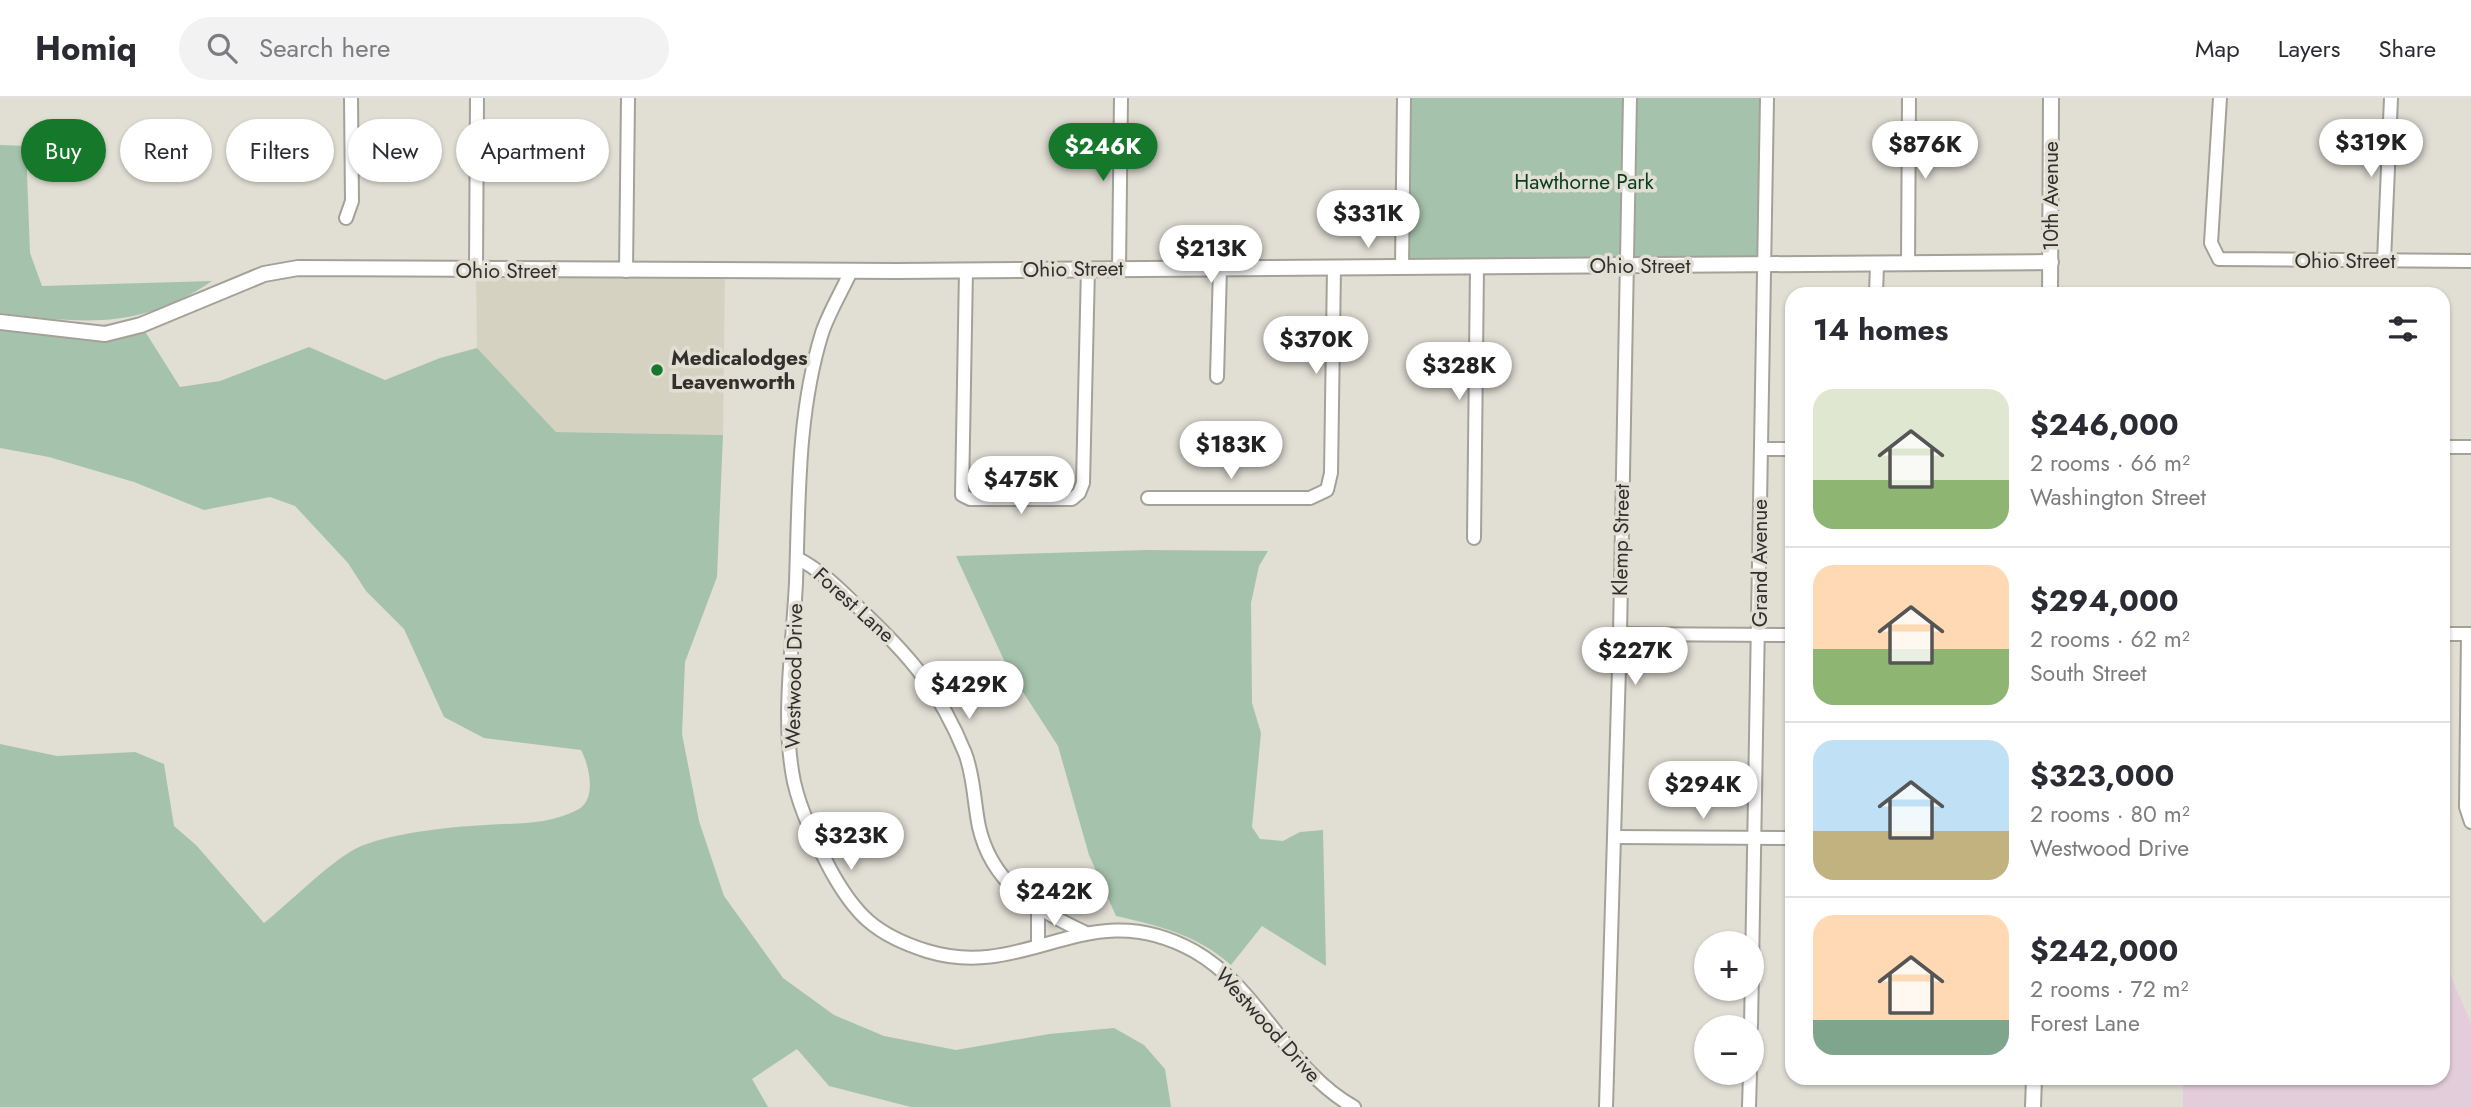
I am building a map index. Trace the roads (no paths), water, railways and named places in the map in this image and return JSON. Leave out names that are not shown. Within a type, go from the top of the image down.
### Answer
[{"type":"street","points":[[346,218],[352,201],[351,98]]},
{"type":"street","points":[[476,271],[477,98]]},
{"type":"street","points":[[626,271],[628,98]]},
{"type":"street","points":[[1119,268],[1121,98]]},
{"type":"street","points":[[1402,267],[1404,98]]},
{"type":"street","name":"Klemp Street","points":[[1606,1107],[1620,634],[1630,98]]},
{"type":"street","name":"Grand Avenue","points":[[1751,1015],[1768,98]]},
{"type":"street","points":[[1908,264],[1909,98]]},
{"type":"street","name":"10th Avenue","points":[[2050,287],[2051,98]]},
{"type":"street","name":"Ohio Street","points":[[2220,98],[2211,243],[2219,258],[2471,261]]},
{"type":"street","points":[[2384,261],[2390,98]]},
{"type":"street","name":"Ohio Street","points":[[0,321],[105,334],[141,325],[264,274],[298,268],[852,271],[2051,262]]},
{"type":"street","points":[[1876,287],[1877,265]]},
{"type":"street","points":[[1474,538],[1477,267]]},
{"type":"street","points":[[966,270],[962,495],[970,499],[1072,499],[1079,493],[1083,482],[1088,268]]},
{"type":"street","points":[[1217,377],[1220,268]]},
{"type":"street","points":[[1148,498],[1310,498],[1320,495],[1329,486],[1334,268]]},
{"type":"street","name":"Westwood Drive","points":[[852,271],[823,330],[813,367],[798,499],[789,729],[794,783],[812,836],[849,902],[875,929],[906,943],[950,957],[995,957],[1084,932],[1121,929],[1160,936],[1194,951],[1224,973],[1330,1101],[1354,1107]]},
{"type":"street","points":[[2450,447],[2471,446]]},
{"type":"street","points":[[1761,449],[1785,449]]},
{"type":"street","name":"Forest Lane","points":[[797,558],[820,570],[907,653],[933,687],[967,756],[987,853],[1013,889],[1038,911],[1084,932]]},
{"type":"street","points":[[1620,634],[1785,635]]},
{"type":"street","points":[[2450,634],[2470,634],[2466,807],[2471,822]]},
{"type":"street","points":[[1615,837],[1785,838]]},
{"type":"street","points":[[1038,911],[1038,946]]},
{"type":"street","points":[[1749,1107],[1750,1085]]},
{"type":"street","points":[[2033,1107],[2034,1085]]},
{"type":"water","points":[[989,459],[1017,461],[1016,477],[988,476]]},
{"type":"place","name":"Medicalodges Leavenworth","points":[[657,370]]},
{"type":"park label","name":"Hawthorne Park","points":[[1584,182]]}]
